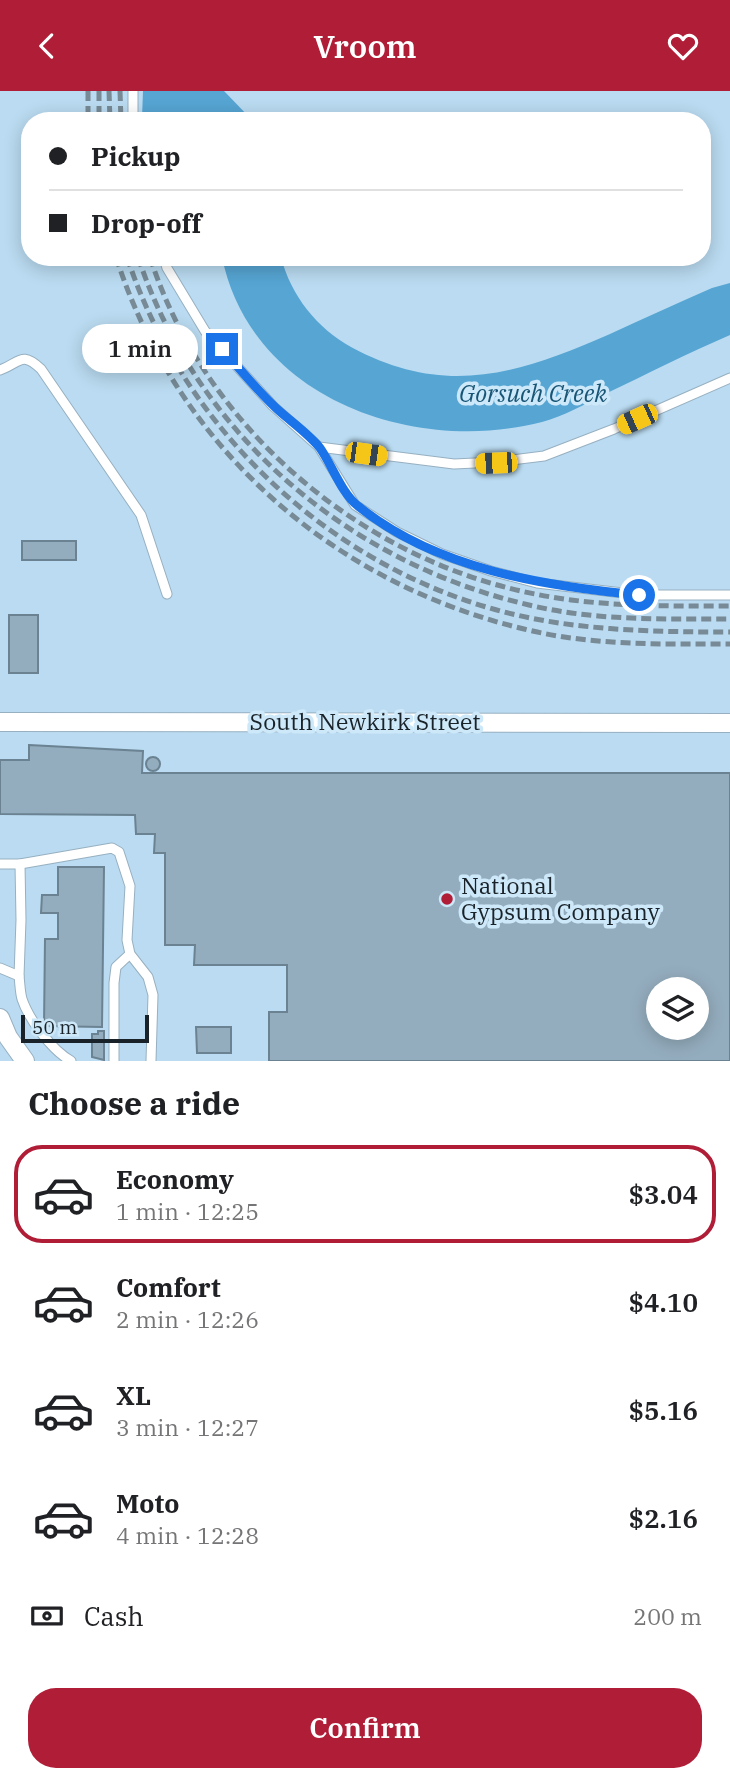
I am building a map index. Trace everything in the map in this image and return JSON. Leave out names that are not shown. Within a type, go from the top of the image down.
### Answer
[{"type":"street","name":"South Newkirk Street","points":[[0,722],[730,723]]},
{"type":"street","points":[[0,1018],[8,1037],[25,1061]]},
{"type":"lane","points":[[132,112],[133,91]]},
{"type":"lane","points":[[166,266],[205,331],[274,406],[319,447],[355,505],[397,532],[454,558],[537,583],[639,595],[730,595]]},
{"type":"lane","points":[[0,370],[21,358],[31,359],[41,369],[141,515],[167,594]]},
{"type":"lane","points":[[319,447],[454,464],[496,463],[544,456],[614,429],[730,378]]},
{"type":"lane","points":[[0,864],[20,864],[112,848],[119,852],[130,886],[130,954],[148,977],[153,995],[151,1061]]},
{"type":"lane","points":[[20,864],[19,976],[22,999],[43,1035],[60,1055],[71,1061]]},
{"type":"lane","points":[[114,1061],[116,967],[130,954]]},
{"type":"lane","points":[[0,968],[19,976]]},
{"type":"shaded area","points":[[0,91],[730,91],[730,1061],[0,1061]]},
{"type":"water","points":[[143,91],[224,91],[244,112],[142,112]]},
{"type":"water","name":"Gorsuch Creek","points":[[225,266],[284,266],[291,285],[307,309],[327,330],[351,347],[385,363],[418,372],[450,376],[482,375],[544,360],[610,334],[712,288],[730,283],[730,335],[542,422],[493,430],[442,430],[392,422],[345,405],[302,380],[266,347],[239,306]]},
{"type":"building","points":[[22,541],[76,541],[76,560],[22,560]]},
{"type":"building","points":[[9,615],[38,615],[38,673],[9,673]]},
{"type":"building","name":"National Gypsum Company","points":[[29,745],[143,751],[142,773],[730,773],[730,1061],[269,1061],[269,1012],[287,1012],[287,965],[194,965],[195,945],[165,945],[165,853],[154,853],[155,834],[136,834],[135,815],[0,814],[0,760],[29,760]]},
{"type":"building","points":[[150,757],[156,757],[160,764],[156,771],[150,771],[146,767],[146,761]]},
{"type":"building","points":[[58,867],[104,867],[102,1027],[44,1026],[45,939],[58,939],[58,913],[41,913],[42,895],[58,895]]},
{"type":"building","points":[[196,1027],[231,1027],[231,1053],[197,1053]]},
{"type":"building","points":[[98,1031],[104,1031],[104,1060],[92,1057],[92,1034],[98,1034]]},
{"type":"railway","points":[[88,91],[88,112]]},
{"type":"railway","points":[[99,91],[99,112]]},
{"type":"railway","points":[[109,91],[110,112]]},
{"type":"railway","points":[[120,91],[121,112]]},
{"type":"railway","points":[[120,266],[143,326],[178,389],[221,446],[271,497],[327,541],[388,578],[454,608],[524,629],[601,641],[730,644]]},
{"type":"railway","points":[[131,266],[154,323],[189,384],[231,440],[281,491],[336,535],[397,571],[462,599],[530,618],[605,628],[730,632]]},
{"type":"railway","points":[[142,266],[164,321],[199,381],[240,434],[288,482],[342,523],[400,558],[463,585],[554,610],[654,619],[730,619]]},
{"type":"railway","points":[[154,266],[175,319],[208,377],[250,429],[298,477],[351,517],[409,551],[471,577],[535,594],[608,604],[730,606]]},
{"type":"place","name":"National Gypsum Company","points":[[447,899]]},
{"type":"route","points":[[222,349],[274,406],[319,447],[355,505],[397,532],[442,554],[537,583],[639,595]]}]
